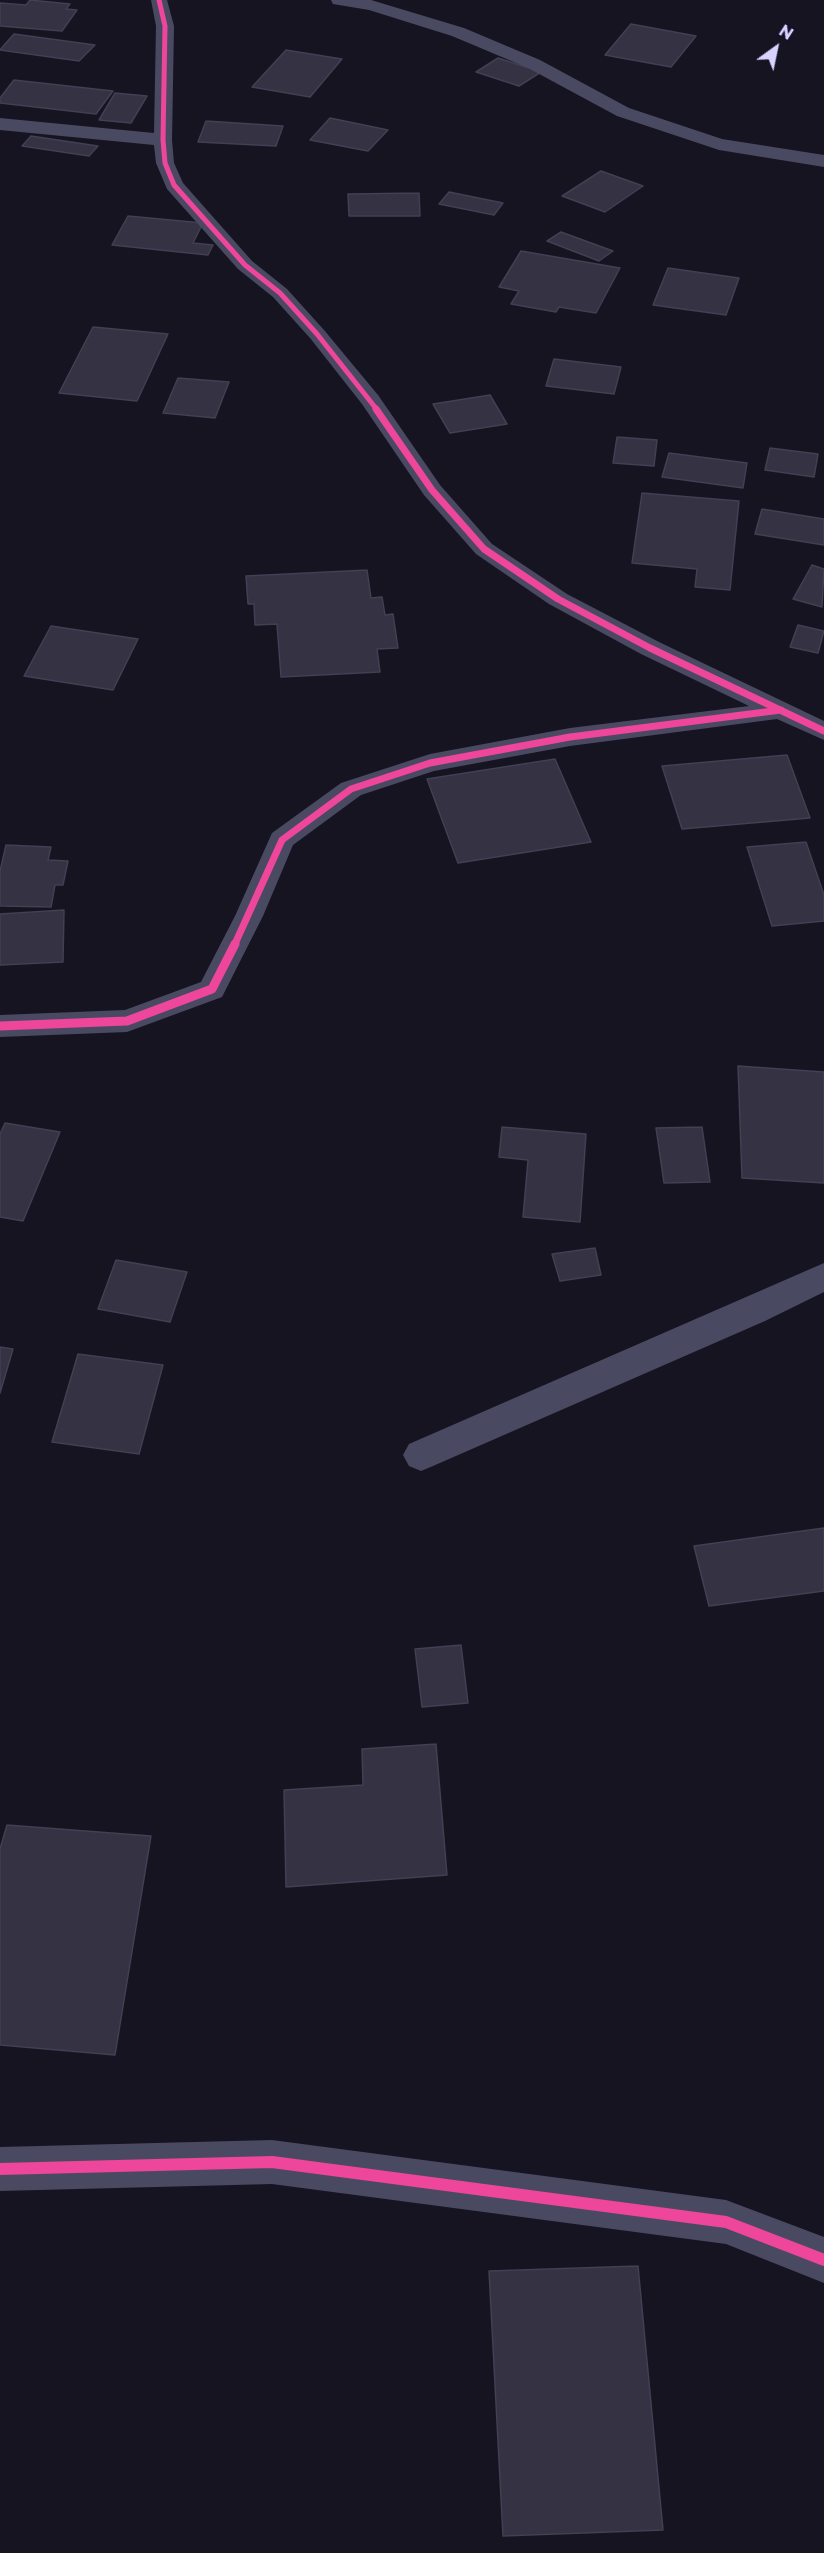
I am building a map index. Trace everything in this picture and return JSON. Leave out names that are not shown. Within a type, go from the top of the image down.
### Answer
[{"type":"street","points":[[159,0],[165,26],[163,140],[165,163],[174,185],[245,265],[280,293],[316,334],[370,400],[432,490],[484,549],[558,599],[650,648],[824,731]]},
{"type":"street","points":[[339,0],[371,4],[458,32],[534,64],[623,112],[719,144],[824,161]]},
{"type":"street","points":[[0,124],[163,140]]},
{"type":"street","points":[[0,1026],[127,1021],[212,989],[249,916],[282,840],[351,789],[430,763],[546,741],[781,710]]},
{"type":"street","points":[[421,1455],[753,1311],[824,1277]]},
{"type":"street","points":[[0,2169],[272,2162],[726,2222],[824,2260]]},
{"type":"building","points":[[30,0],[70,4],[66,9],[77,10],[62,31],[0,26],[0,3],[26,5]]},
{"type":"building","points":[[631,24],[696,36],[671,67],[605,55]]},
{"type":"building","points":[[14,34],[95,45],[79,61],[0,50]]},
{"type":"building","points":[[286,50],[342,59],[310,97],[252,87]]},
{"type":"building","points":[[498,58],[541,72],[519,86],[476,72]]},
{"type":"building","points":[[14,80],[113,91],[96,114],[0,103],[0,98]]},
{"type":"building","points":[[115,93],[147,96],[131,123],[99,120]]},
{"type":"building","points":[[330,118],[388,130],[368,151],[310,140]]},
{"type":"building","points":[[206,121],[283,126],[276,146],[198,142]]},
{"type":"building","points":[[31,136],[98,146],[89,156],[22,146]]},
{"type":"building","points":[[601,171],[643,186],[605,212],[562,196]]},
{"type":"building","points":[[449,192],[503,203],[494,215],[439,204]]},
{"type":"building","points":[[419,193],[420,216],[349,216],[348,194]]},
{"type":"building","points":[[128,216],[203,223],[193,243],[213,245],[208,255],[112,245]]},
{"type":"building","points":[[561,232],[613,251],[599,261],[547,241]]},
{"type":"building","points":[[521,251],[620,268],[596,313],[559,307],[556,312],[511,304],[519,291],[499,287]]},
{"type":"building","points":[[668,268],[739,278],[726,315],[653,305]]},
{"type":"building","points":[[93,327],[168,334],[137,401],[59,393]]},
{"type":"building","points":[[554,359],[621,367],[614,394],[546,386]]},
{"type":"building","points":[[178,378],[229,382],[215,418],[163,413]]},
{"type":"building","points":[[490,395],[507,424],[450,433],[433,404]]},
{"type":"building","points":[[617,437],[657,440],[654,466],[613,463]]},
{"type":"building","points":[[770,448],[818,454],[814,477],[765,470]]},
{"type":"building","points":[[669,453],[747,463],[743,488],[662,477]]},
{"type":"building","points":[[642,493],[739,501],[730,590],[695,587],[697,569],[632,563]]},
{"type":"building","points":[[762,509],[824,519],[824,545],[755,534]]},
{"type":"building","points":[[812,565],[824,569],[822,607],[793,599]]},
{"type":"building","points":[[367,570],[371,598],[382,597],[385,615],[393,614],[398,648],[377,649],[380,672],[281,677],[277,624],[255,625],[254,604],[248,604],[246,576]]},
{"type":"building","points":[[798,625],[824,631],[818,653],[790,647]]},
{"type":"building","points":[[51,626],[138,639],[113,690],[24,676]]},
{"type":"building","points":[[787,755],[810,818],[682,829],[662,766]]},
{"type":"building","points":[[555,759],[591,842],[458,863],[427,779]]},
{"type":"building","points":[[806,842],[824,895],[824,921],[772,926],[747,847]]},
{"type":"building","points":[[6,845],[51,847],[48,860],[68,861],[63,885],[55,885],[51,907],[0,906],[0,871]]},
{"type":"building","points":[[64,910],[63,962],[0,965],[0,914]]},
{"type":"building","points":[[738,1066],[824,1072],[824,1183],[742,1178]]},
{"type":"building","points":[[5,1123],[60,1132],[23,1221],[0,1217],[0,1134]]},
{"type":"building","points":[[502,1127],[586,1134],[580,1222],[523,1217],[528,1160],[499,1157]]},
{"type":"building","points":[[702,1127],[710,1182],[664,1183],[656,1128]]},
{"type":"building","points":[[595,1248],[601,1275],[560,1281],[552,1254]]},
{"type":"building","points":[[116,1260],[187,1272],[170,1322],[98,1309]]},
{"type":"building","points":[[0,1347],[13,1349],[0,1393]]},
{"type":"building","points":[[78,1354],[163,1365],[139,1454],[52,1442]]},
{"type":"building","points":[[824,1528],[824,1591],[709,1606],[694,1546]]},
{"type":"building","points":[[461,1645],[468,1703],[422,1707],[415,1649]]},
{"type":"building","points":[[436,1744],[447,1875],[286,1887],[284,1790],[363,1785],[362,1749]]},
{"type":"building","points":[[7,1825],[151,1836],[115,2055],[0,2045],[0,1849]]},
{"type":"building","points":[[638,2266],[663,2530],[503,2536],[489,2271]]},
{"type":"cycle path","points":[[159,0],[165,26],[163,140],[165,163],[174,185],[245,265],[280,293],[317,334],[370,400],[432,490],[484,549],[558,599],[650,648],[824,731]]},
{"type":"cycle path","points":[[0,1026],[127,1021],[212,989],[249,916],[282,840],[351,789],[430,763],[570,737],[781,710]]},
{"type":"cycle path","points":[[0,2169],[272,2162],[726,2222],[824,2260]]}]
